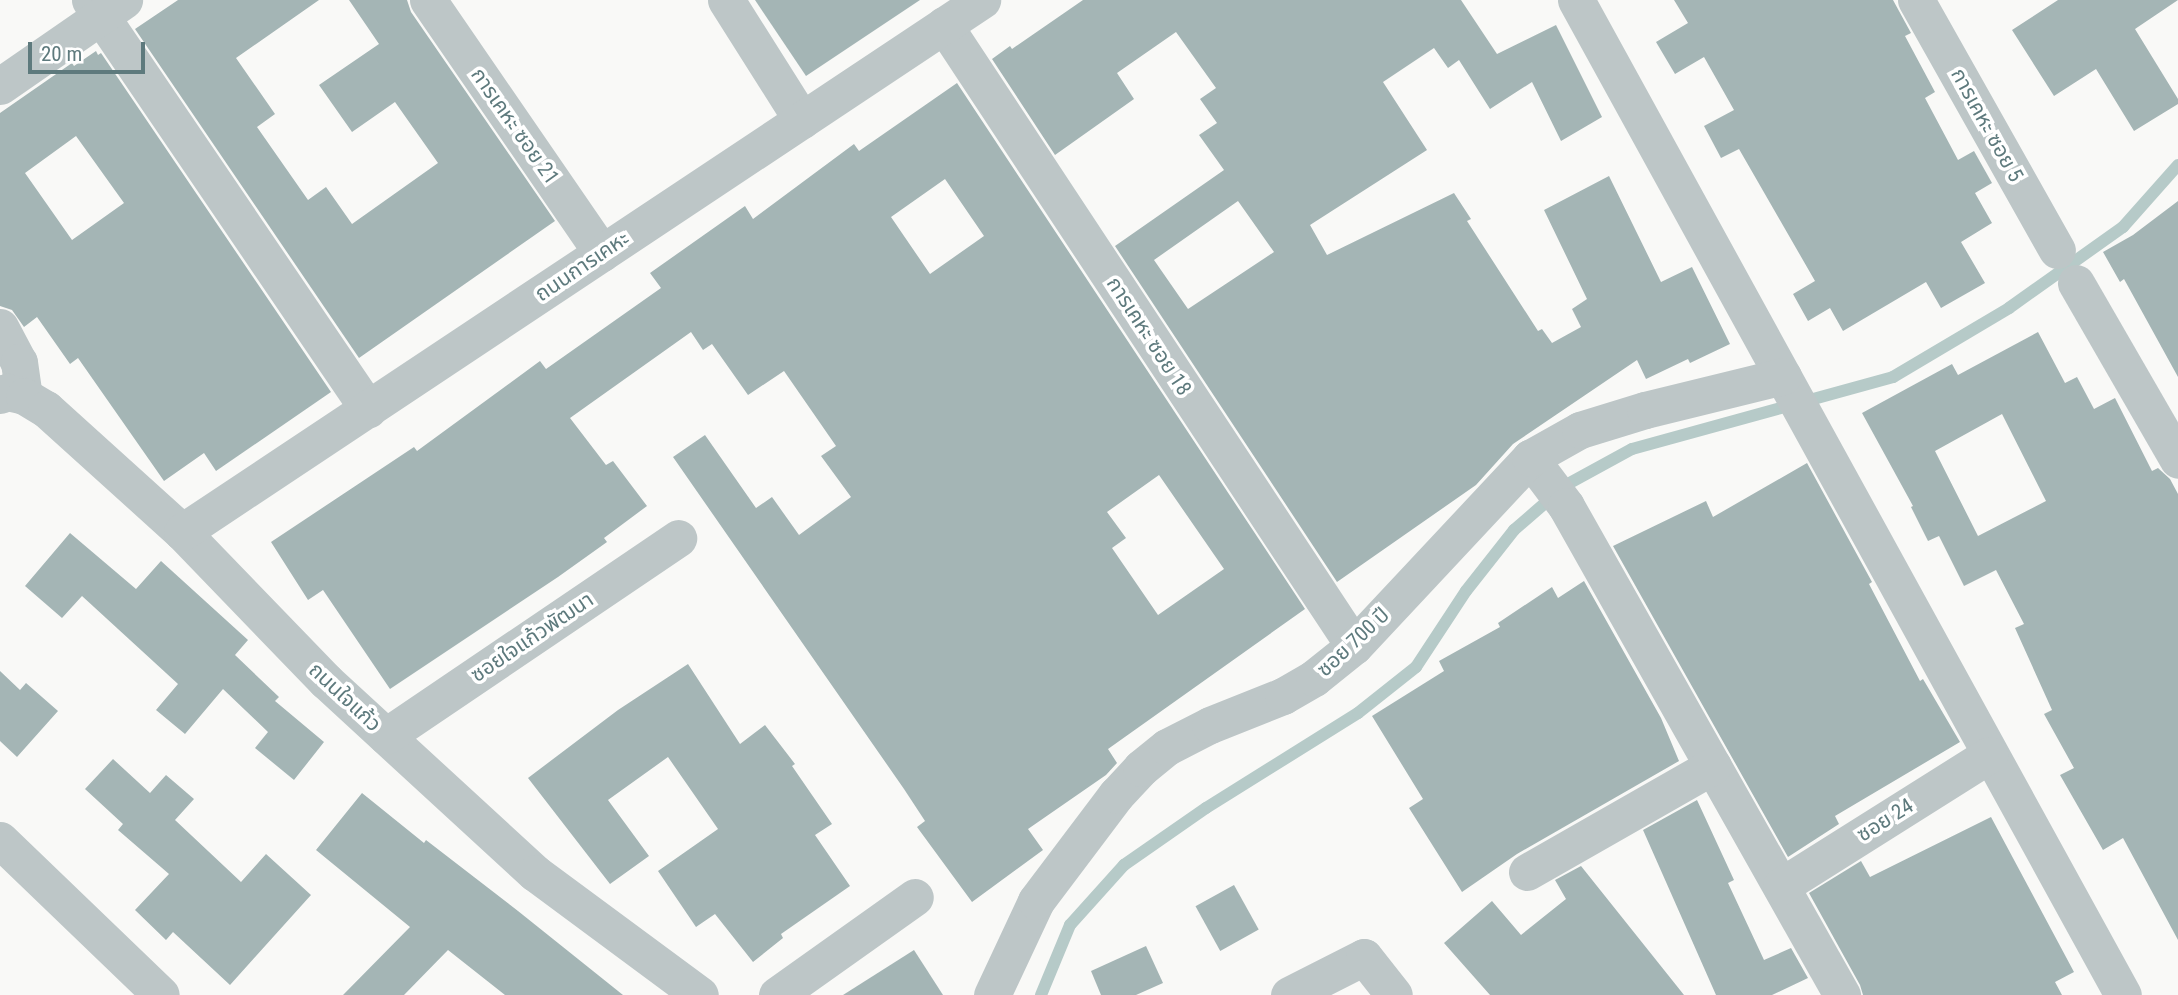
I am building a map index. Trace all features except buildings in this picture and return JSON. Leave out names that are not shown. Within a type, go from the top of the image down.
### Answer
[{"type":"street","name":"การเคหะ ซอย 21","points":[[428,0],[601,253]]},
{"type":"street","points":[[726,0],[802,120]]},
{"type":"street","name":"ถนนการเคหะ","points":[[182,532],[982,0]]},
{"type":"street","points":[[1576,0],[2123,995]]},
{"type":"street","name":"การเคหะ ซอย 5","points":[[1916,0],[2057,250]]},
{"type":"street","points":[[0,86],[105,6],[368,409]]},
{"type":"street","name":"การเคหะ ซอย 18","points":[[944,25],[1354,646]]},
{"type":"street","points":[[2076,283],[2178,460]]},
{"type":"street","points":[[0,327],[19,362],[12,396]]},
{"type":"street","name":"ซอย 700 ปี","points":[[992,995],[1036,901],[1116,795],[1141,768],[1167,747],[1200,730],[1283,696],[1314,678],[1354,646],[1530,457],[1580,430],[1783,376]]},
{"type":"street","name":"ถนนใจแก้ว","points":[[12,396],[46,409],[182,532],[326,681],[535,873],[700,995]]},
{"type":"street","points":[[1530,457],[1566,506],[1842,995]]},
{"type":"street","name":"ซอยใจแก้วพัฒนา","points":[[386,736],[678,538]]},
{"type":"street","name":"ซอย 24","points":[[1781,886],[1989,755]]},
{"type":"street","points":[[1527,872],[1713,766]]},
{"type":"street","points":[[0,840],[161,995]]},
{"type":"street","points":[[777,995],[915,897]]},
{"type":"street","points":[[1289,995],[1364,957],[1394,995]]},
{"type":"waterway","points":[[1041,995],[1070,925],[1124,865],[1206,808],[1358,713],[1416,667],[1466,591],[1514,530],[1566,485],[1632,449],[1893,377],[2009,308],[2123,227],[2178,165]]}]
